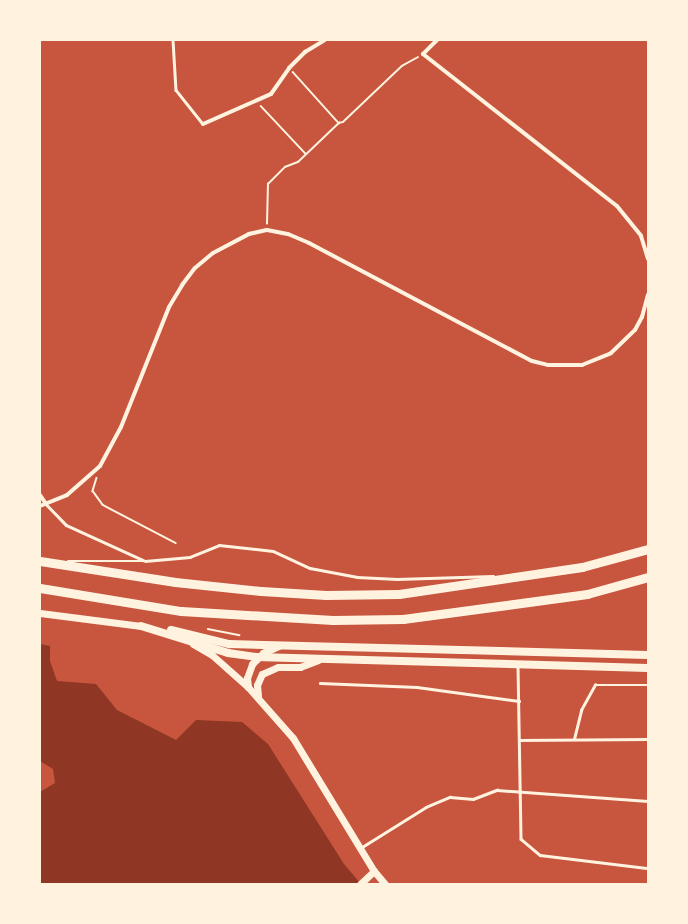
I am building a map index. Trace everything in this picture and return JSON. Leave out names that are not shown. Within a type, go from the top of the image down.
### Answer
[{"type":"highway","points":[[40,561],[175,582],[326,595],[399,594],[582,567],[648,549]]},
{"type":"highway","points":[[40,588],[181,611],[333,620],[403,619],[587,594],[648,577]]},
{"type":"main road","points":[[141,626],[228,653],[259,657],[318,660],[648,668]]},
{"type":"main road","points":[[141,626],[182,632],[229,644],[648,655]]},
{"type":"street","points":[[202,124],[257,102],[271,94],[290,68],[305,52],[325,40]]},
{"type":"street","points":[[437,40],[423,54],[617,206],[641,236],[648,259]]},
{"type":"street","points":[[40,506],[67,494],[100,466],[121,427],[169,307],[182,285],[195,268],[213,253],[233,240],[267,230],[288,234],[309,243],[532,362],[548,365],[582,365],[611,354],[634,330],[642,317],[648,295]]},
{"type":"street","points":[[40,495],[46,504]]},
{"type":"street","points":[[40,613],[141,626]]},
{"type":"street","points":[[182,638],[212,655],[258,696],[293,738],[374,872],[385,884]]},
{"type":"street","points":[[248,687],[247,678],[252,664],[259,657],[279,646]]},
{"type":"street","points":[[258,696],[256,685],[262,674],[278,667],[300,667],[318,660]]},
{"type":"street","points":[[362,882],[374,872]]},
{"type":"lane","points":[[173,40],[176,90],[202,124]]},
{"type":"lane","points":[[46,504],[66,525],[145,561]]},
{"type":"lane","points":[[40,561],[145,561],[190,556],[219,545],[273,551],[310,568],[357,577],[397,579],[476,575],[516,577]]},
{"type":"lane","points":[[518,665],[521,839],[540,855],[648,868]]},
{"type":"lane","points":[[320,683],[417,687],[519,701]]},
{"type":"lane","points":[[574,739],[581,710],[595,685],[648,684]]},
{"type":"lane","points":[[519,740],[648,739]]},
{"type":"lane","points":[[360,848],[426,807],[450,797],[473,799],[497,790],[648,801]]},
{"type":"path","points":[[267,230],[268,184],[285,167],[298,162],[338,123],[344,122],[402,66],[423,54]]},
{"type":"path","points":[[290,68],[338,123]]},
{"type":"path","points":[[257,102],[306,154]]},
{"type":"path","points":[[100,466],[93,491],[103,505],[176,544]]},
{"type":"shaded area","points":[[40,644],[50,646],[50,661],[57,681],[96,684],[117,710],[176,740],[196,720],[242,722],[268,744],[344,864],[361,884],[40,884],[40,792],[55,783],[53,769],[40,761]]}]
